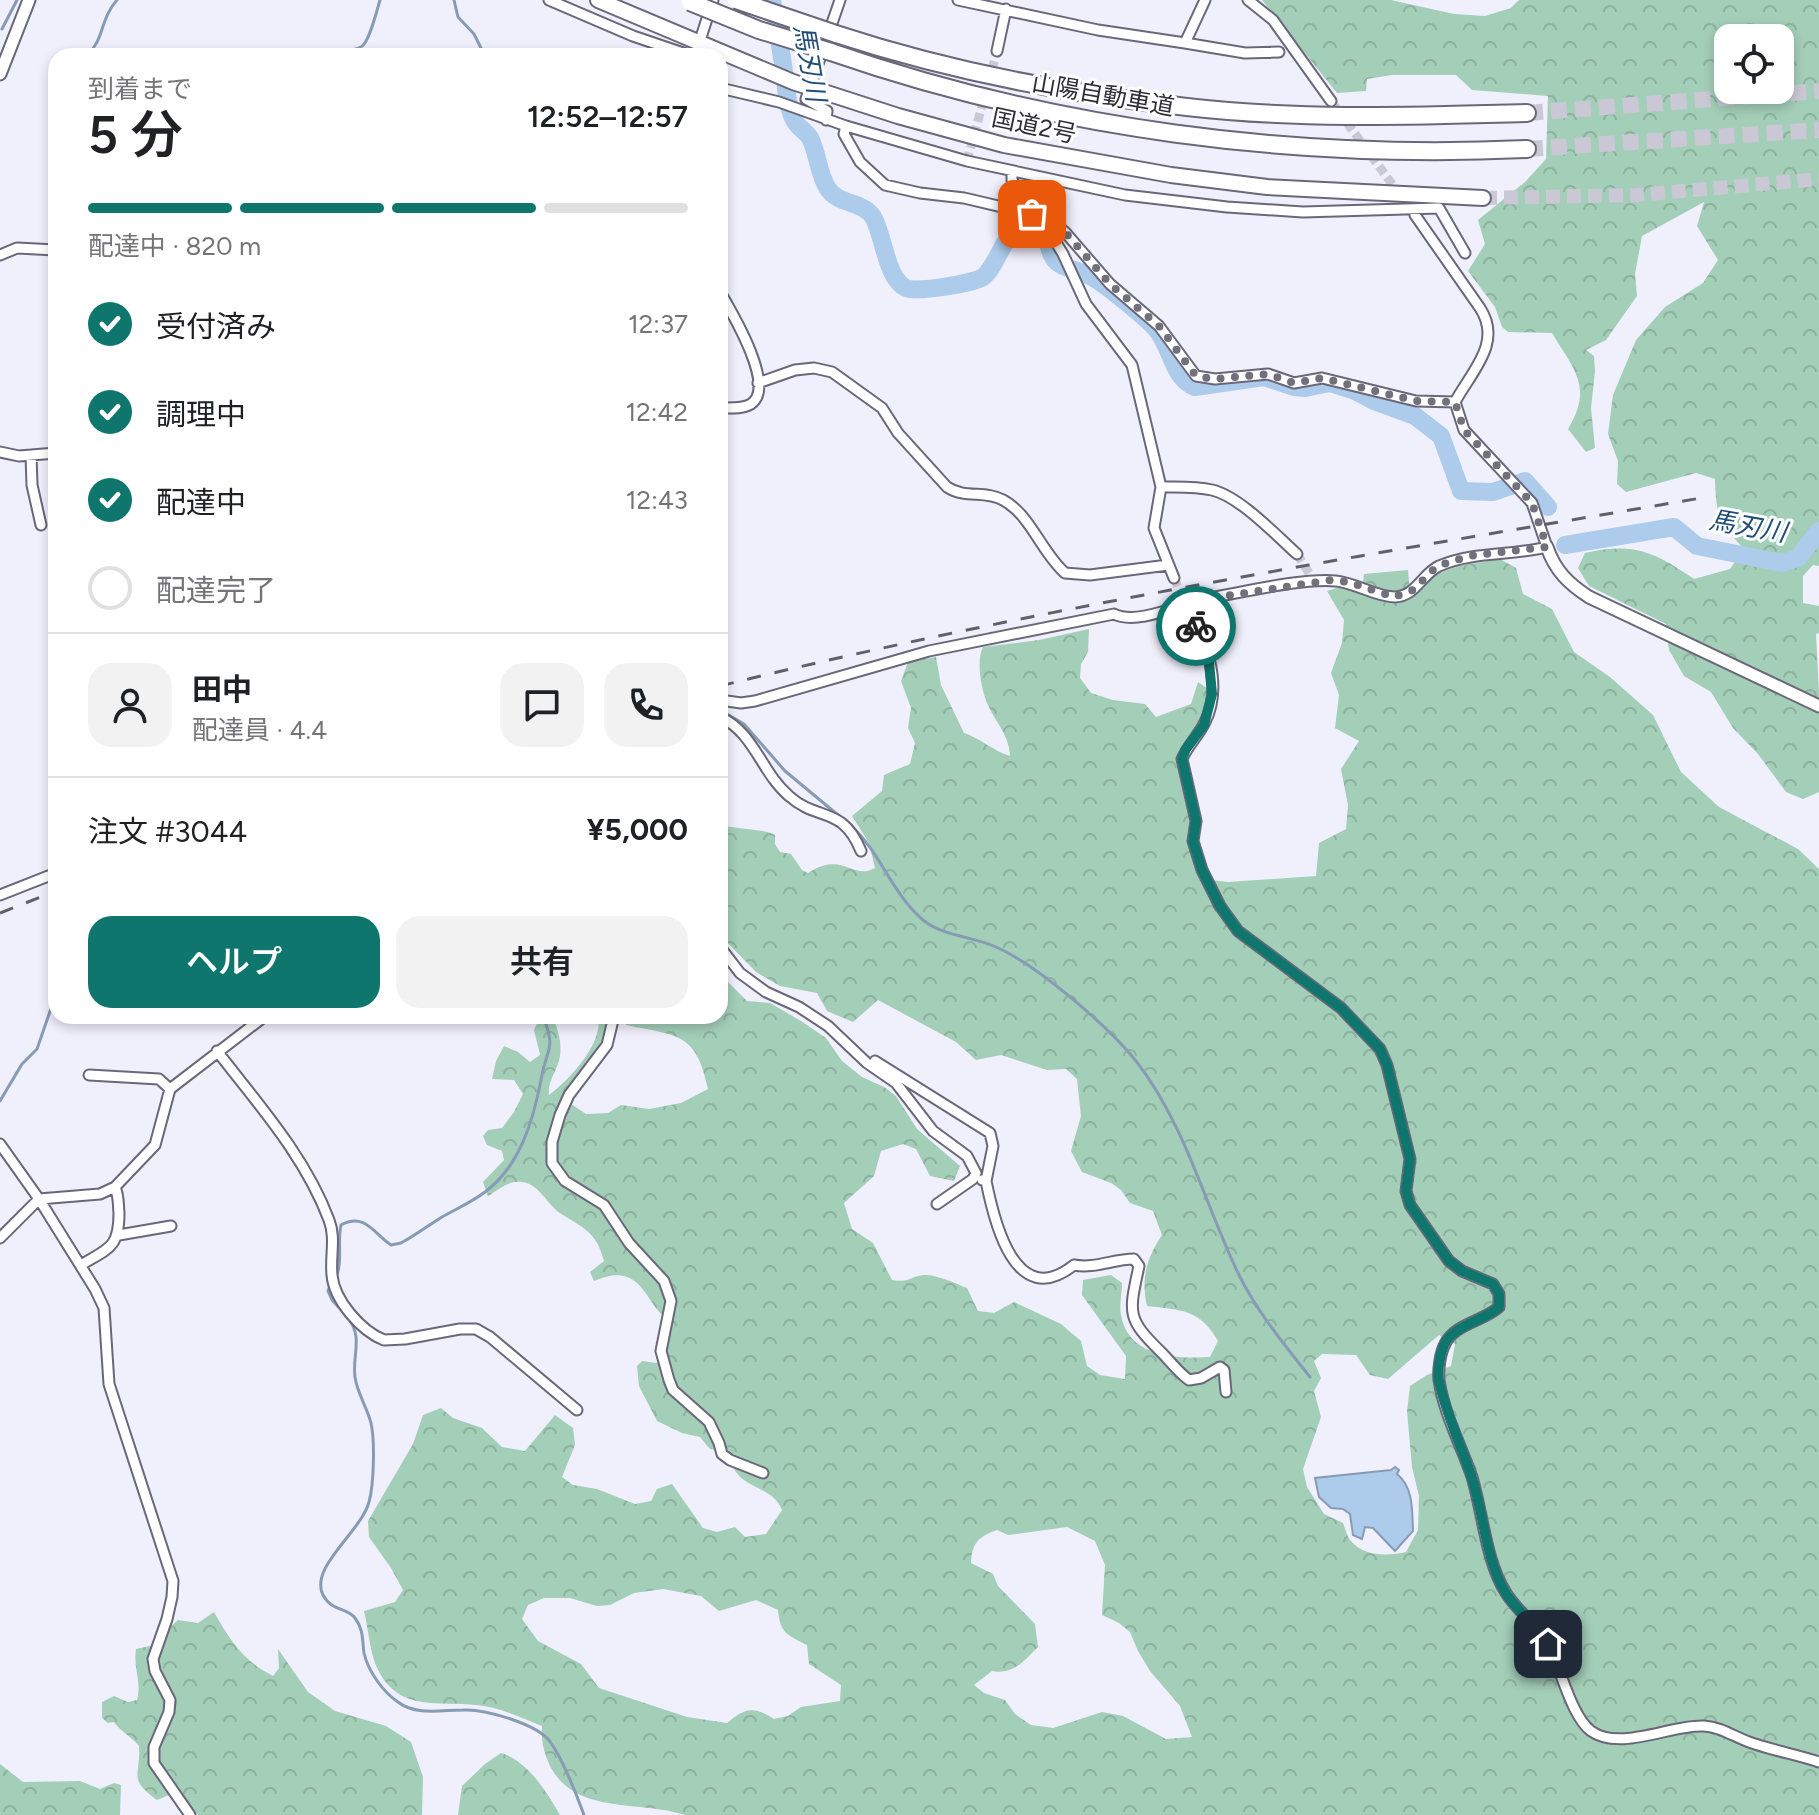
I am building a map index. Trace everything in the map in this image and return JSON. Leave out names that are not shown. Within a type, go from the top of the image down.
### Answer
[{"type":"highway","name":"国道2号","points":[[598,0],[688,48]]},
{"type":"highway","name":"山陽自動車道","points":[[736,0],[913,57],[982,73],[1187,107],[1334,115],[1527,113]]},
{"type":"highway","name":"山陽自動車道","points":[[688,1],[759,30],[831,52],[985,98],[1071,116],[1277,144],[1396,152],[1527,149]]},
{"type":"highway","name":"国道2号","points":[[728,62],[898,116],[1004,145],[1171,175],[1267,187],[1483,198]]},
{"type":"street","points":[[0,74],[6,42],[29,0]]},
{"type":"street","points":[[549,0],[633,36],[680,48]]},
{"type":"street","points":[[696,48],[713,0]]},
{"type":"street","points":[[826,120],[827,111],[806,99],[840,0]]},
{"type":"street","points":[[958,0],[1098,30],[1245,53],[1279,52]]},
{"type":"street","points":[[1185,43],[1205,0]]},
{"type":"street","points":[[1248,0],[1273,20],[1331,101]]},
{"type":"street","points":[[997,51],[1006,9]]},
{"type":"street","points":[[728,90],[779,102],[826,120],[1012,172],[1125,195],[1303,212],[1439,208],[1465,253]]},
{"type":"street","points":[[846,126],[844,134],[860,162],[885,185],[964,198],[1032,214],[1055,224],[1110,284],[1159,326],[1196,376],[1215,379],[1268,374],[1294,383],[1322,378],[1416,401],[1455,402]]},
{"type":"street","points":[[1012,172],[1012,180],[1032,214]]},
{"type":"street","points":[[1415,215],[1486,316],[1489,342],[1455,402],[1464,430],[1532,503],[1559,573],[1589,597],[1819,706]]},
{"type":"street","points":[[1043,221],[1063,254],[1086,304],[1132,365],[1161,487],[1154,528],[1174,578]]},
{"type":"street","points":[[0,255],[17,248],[48,250]]},
{"type":"street","points":[[728,306],[745,337],[754,360],[758,383],[757,398],[750,405],[728,407]]},
{"type":"street","points":[[758,383],[795,370],[814,368],[832,372],[845,380],[882,408],[898,433],[947,487],[957,494],[1002,499],[1017,511],[1065,573],[1090,575],[1168,565]]},
{"type":"street","points":[[0,452],[48,454]]},
{"type":"street","points":[[31,455],[32,485],[41,525]]},
{"type":"street","points":[[1161,487],[1192,487],[1222,493],[1297,554]]},
{"type":"street","points":[[728,701],[755,701],[929,651],[1114,614],[1127,619],[1185,601],[1310,578],[1349,582],[1394,597],[1413,590],[1435,568],[1449,562],[1475,555],[1547,547]]},
{"type":"street","points":[[1185,601],[1208,652],[1212,676],[1210,712],[1182,759],[1196,821],[1193,841],[1202,870],[1220,906],[1238,931],[1341,1008],[1380,1049],[1390,1075],[1410,1159],[1406,1191],[1410,1205],[1449,1261],[1462,1271],[1493,1284],[1499,1294],[1499,1307],[1490,1316],[1462,1328],[1445,1344],[1438,1377],[1483,1516],[1492,1565],[1507,1595],[1548,1644],[1577,1715],[1589,1730],[1603,1737],[1631,1737],[1701,1726],[1721,1729],[1756,1745],[1819,1762]]},
{"type":"street","points":[[728,721],[746,736],[773,780],[787,795],[800,806],[835,817],[856,839],[861,851]]},
{"type":"street","points":[[0,895],[48,876]]},
{"type":"street","points":[[728,957],[740,973],[766,992],[799,1007],[828,1026],[896,1083],[933,1131],[967,1156],[976,1173],[973,1179],[937,1204]]},
{"type":"street","points":[[0,1238],[39,1199],[100,1194],[115,1187],[155,1145],[170,1089],[254,1024]]},
{"type":"street","points":[[612,1024],[607,1045],[569,1095],[560,1115],[552,1142],[552,1163],[565,1181],[604,1205],[629,1243],[664,1281],[671,1301],[661,1351],[673,1390],[709,1422],[722,1454],[763,1473]]},
{"type":"street","points":[[854,1050],[990,1133],[993,1146],[986,1181],[1001,1239],[1010,1258],[1023,1270],[1038,1277],[1049,1277],[1063,1273],[1074,1265],[1086,1267],[1134,1259],[1139,1266],[1131,1309],[1134,1323],[1189,1380],[1201,1378],[1220,1367],[1224,1370],[1226,1392]]},
{"type":"street","points":[[217,1051],[281,1133],[313,1183],[331,1223],[333,1283],[361,1325],[384,1340],[476,1329],[490,1337],[577,1410]]},
{"type":"street","points":[[89,1075],[159,1079],[170,1089]]},
{"type":"street","points":[[0,1144],[81,1265],[104,1308],[109,1384],[173,1581],[167,1619],[153,1659],[155,1671],[170,1700],[169,1712],[154,1747],[154,1763],[190,1815]]},
{"type":"street","points":[[973,1179],[986,1181]]},
{"type":"street","points":[[81,1265],[109,1248],[119,1235],[118,1194],[115,1187]]},
{"type":"street","points":[[119,1235],[171,1226]]},
{"type":"green space","points":[[1262,0],[1391,0],[1454,14],[1485,16],[1511,8],[1519,0],[1819,0],[1819,566],[1813,565],[1803,576],[1803,603],[1819,606],[1819,633],[1816,634],[1819,792],[1803,799],[1786,792],[1758,754],[1733,728],[1711,692],[1684,676],[1669,650],[1666,624],[1589,586],[1578,568],[1585,553],[1630,549],[1655,556],[1694,579],[1730,569],[1744,549],[1720,518],[1715,479],[1696,473],[1626,492],[1617,484],[1618,461],[1608,434],[1613,395],[1636,340],[1665,307],[1703,283],[1718,260],[1697,226],[1704,202],[1642,236],[1635,274],[1637,296],[1606,340],[1586,350],[1594,356],[1591,408],[1595,448],[1586,452],[1568,429],[1579,402],[1578,380],[1552,333],[1508,332],[1502,327],[1495,307],[1468,271],[1485,244],[1478,220],[1525,182],[1546,159],[1548,96],[1472,90],[1456,75],[1392,75],[1367,79],[1366,91],[1337,93]]},
{"type":"green space","points":[[1500,559],[1516,568],[1523,594],[1552,609],[1574,652],[1610,677],[1653,715],[1681,772],[1719,807],[1798,849],[1819,869],[1819,1815],[685,1815],[610,1804],[577,1793],[563,1783],[551,1768],[544,1748],[542,1726],[494,1708],[416,1701],[392,1689],[374,1660],[364,1611],[395,1602],[403,1590],[369,1537],[368,1521],[413,1444],[423,1415],[441,1408],[453,1418],[482,1428],[502,1447],[525,1451],[555,1415],[573,1428],[575,1445],[562,1477],[573,1485],[597,1489],[635,1504],[651,1501],[657,1489],[672,1484],[703,1528],[717,1532],[735,1527],[745,1537],[766,1534],[782,1510],[770,1494],[738,1475],[729,1453],[710,1449],[700,1437],[682,1433],[657,1421],[639,1386],[637,1366],[642,1361],[656,1363],[667,1358],[665,1343],[673,1324],[641,1287],[624,1276],[594,1281],[590,1272],[604,1261],[597,1243],[587,1231],[555,1209],[533,1186],[513,1182],[488,1196],[483,1182],[504,1160],[502,1151],[487,1145],[483,1136],[488,1130],[502,1128],[523,1094],[514,1080],[492,1079],[496,1061],[504,1046],[530,1062],[540,1055],[534,1030],[537,1024],[555,1024],[560,1041],[560,1056],[549,1095],[583,1060],[596,1038],[598,1024],[608,1024],[601,1048],[568,1095],[571,1104],[586,1114],[608,1113],[621,1105],[649,1109],[681,1103],[708,1089],[697,1056],[682,1040],[672,1035],[626,1024],[728,1024],[728,981],[747,1001],[770,1003],[826,1038],[842,1061],[862,1077],[896,1096],[917,1129],[960,1166],[954,1181],[930,1176],[916,1149],[903,1144],[881,1151],[874,1176],[844,1203],[852,1229],[873,1243],[892,1280],[923,1275],[945,1279],[967,1288],[978,1311],[994,1313],[1014,1302],[1061,1324],[1081,1341],[1087,1366],[1100,1375],[1125,1379],[1126,1356],[1082,1295],[1083,1280],[1111,1275],[1122,1283],[1121,1315],[1125,1329],[1133,1340],[1169,1356],[1210,1357],[1218,1341],[1197,1317],[1180,1310],[1147,1306],[1146,1269],[1162,1235],[1153,1211],[1130,1203],[1121,1190],[1111,1183],[1082,1172],[1071,1151],[1081,1116],[1077,1079],[1066,1069],[1047,1070],[1001,1055],[976,1060],[956,1042],[878,1000],[853,1022],[827,1011],[817,993],[780,986],[756,972],[728,943],[728,826],[775,835],[775,844],[780,852],[791,854],[802,870],[808,873],[830,864],[860,871],[875,868],[869,843],[852,816],[882,791],[884,775],[910,764],[915,743],[908,728],[911,708],[901,681],[908,662],[936,657],[941,685],[964,733],[1010,756],[1007,741],[983,690],[980,667],[983,647],[1039,640],[1089,629],[1088,652],[1081,664],[1080,678],[1091,693],[1113,700],[1145,704],[1156,717],[1191,704],[1198,682],[1208,689],[1204,718],[1179,756],[1191,813],[1189,849],[1202,879],[1228,882],[1316,876],[1319,843],[1346,829],[1348,805],[1341,769],[1359,741],[1335,728],[1339,695],[1331,673],[1342,643],[1344,620],[1327,591],[1343,586],[1362,590],[1364,574],[1408,570],[1409,583],[1423,589],[1434,575],[1459,566]],"holes":[[[1439,1335],[1455,1344],[1451,1366],[1427,1375],[1410,1386],[1407,1411],[1412,1467],[1419,1496],[1418,1530],[1406,1552],[1370,1553],[1351,1541],[1343,1523],[1324,1514],[1307,1487],[1303,1469],[1321,1417],[1314,1391],[1321,1378],[1314,1361],[1322,1354],[1356,1355],[1370,1375],[1388,1379]],[[1067,1527],[1095,1541],[1105,1565],[1102,1615],[1130,1632],[1150,1671],[1180,1706],[1192,1737],[1166,1739],[1123,1716],[1102,1712],[1053,1728],[1031,1725],[1015,1714],[1005,1700],[984,1693],[974,1685],[992,1671],[1006,1671],[1018,1666],[1038,1647],[1035,1624],[998,1586],[993,1574],[971,1563],[975,1546],[985,1535],[997,1530],[1008,1535]],[[663,1589],[701,1596],[719,1611],[756,1600],[778,1610],[786,1632],[807,1645],[809,1664],[841,1685],[840,1701],[801,1707],[788,1716],[774,1719],[754,1710],[739,1714],[727,1723],[687,1717],[599,1688],[581,1664],[538,1641],[522,1619],[528,1605],[544,1598],[570,1598],[597,1606],[610,1605],[634,1593]]]},
{"type":"green space","points":[[214,1612],[238,1649],[253,1664],[273,1676],[279,1668],[278,1649],[308,1692],[335,1711],[386,1726],[411,1742],[423,1777],[422,1815],[198,1815],[183,1795],[169,1795],[157,1800],[148,1793],[138,1776],[139,1746],[114,1722],[108,1723],[102,1718],[102,1702],[114,1696],[128,1702],[137,1700],[136,1649],[164,1643],[170,1627],[178,1620],[198,1623]]},
{"type":"green space","points":[[501,1753],[528,1770],[560,1815],[458,1815],[462,1786]]},
{"type":"green space","points":[[0,1764],[23,1782],[80,1781],[100,1789],[114,1783],[121,1785],[120,1815],[0,1815]]},
{"type":"water","points":[[1395,1467],[1409,1493],[1413,1531],[1395,1551],[1373,1528],[1365,1527],[1362,1539],[1353,1535],[1350,1514],[1343,1509],[1331,1508],[1319,1497],[1315,1478],[1391,1470]]},
{"type":"waterway","points":[[2,29],[17,0]]},
{"type":"waterway","points":[[93,48],[117,0]]},
{"type":"waterway","points":[[359,48],[367,39],[380,0]]},
{"type":"waterway","points":[[454,0],[458,17],[474,34],[481,48]]},
{"type":"waterway","name":"馬刃川","points":[[772,0],[787,96],[794,120],[810,138],[828,189],[873,217],[894,276],[906,288],[945,287],[983,277],[1013,231],[1029,225],[1043,233],[1057,262],[1096,280],[1151,324],[1187,383],[1195,387],[1264,377],[1294,387],[1330,383],[1355,391],[1415,416],[1441,436],[1461,491],[1493,492],[1525,481],[1548,507]]},
{"type":"waterway","name":"馬刃川","points":[[1565,545],[1674,527],[1697,546],[1782,563],[1798,558],[1819,531]]},
{"type":"waterway","points":[[728,715],[744,724],[785,771],[844,820]]},
{"type":"waterway","points":[[850,825],[870,847],[912,910],[923,920],[940,930],[996,947],[1031,967],[1090,1014],[1136,1061],[1153,1085],[1181,1137],[1245,1287],[1310,1377]]},
{"type":"waterway","points":[[0,1101],[22,1064],[37,1049],[48,1017]]},
{"type":"waterway","points":[[336,1278],[341,1225],[357,1221],[369,1226],[391,1245],[401,1243],[480,1196],[507,1169],[523,1142],[538,1096],[550,1043],[545,1024]]},
{"type":"waterway","points":[[331,1283],[328,1291],[344,1313]]},
{"type":"waterway","points":[[349,1319],[356,1340],[356,1383],[372,1431],[372,1485],[364,1513],[323,1573],[323,1595],[358,1622],[369,1667],[382,1687],[398,1702],[421,1711],[473,1710],[497,1715],[524,1724],[545,1736],[560,1759],[584,1815]]},
{"type":"tunnel","points":[[967,161],[997,51]]},
{"type":"tunnel","points":[[1527,113],[1819,91]]},
{"type":"tunnel","points":[[1331,101],[1414,214]]},
{"type":"tunnel","points":[[1527,149],[1819,130]]},
{"type":"tunnel","points":[[1483,198],[1637,195],[1819,179]]},
{"type":"tunnel","points":[[1297,554],[1309,573]]},
{"type":"tunnel","points":[[1174,578],[1183,599]]},
{"type":"railway","points":[[728,684],[1086,606],[1701,498]]},
{"type":"railway","points":[[0,913],[48,894]]},
{"type":"way so far","points":[[1032,214],[1036,219],[1055,224],[1065,232],[1110,284],[1159,326],[1196,376],[1215,379],[1268,374],[1294,383],[1322,378],[1416,401],[1455,402],[1464,430],[1532,503],[1547,547],[1475,555],[1449,562],[1435,568],[1413,590],[1394,597],[1349,582],[1332,580],[1205,599],[1186,604],[1196,626]]},
{"type":"route","points":[[1196,626],[1208,652],[1212,694],[1210,712],[1182,759],[1196,821],[1193,841],[1202,870],[1220,906],[1238,931],[1341,1008],[1380,1049],[1387,1065],[1410,1159],[1406,1191],[1410,1205],[1449,1261],[1462,1271],[1493,1284],[1499,1294],[1499,1307],[1490,1316],[1450,1337],[1445,1344],[1438,1377],[1483,1516],[1492,1565],[1507,1595],[1548,1644]]}]
